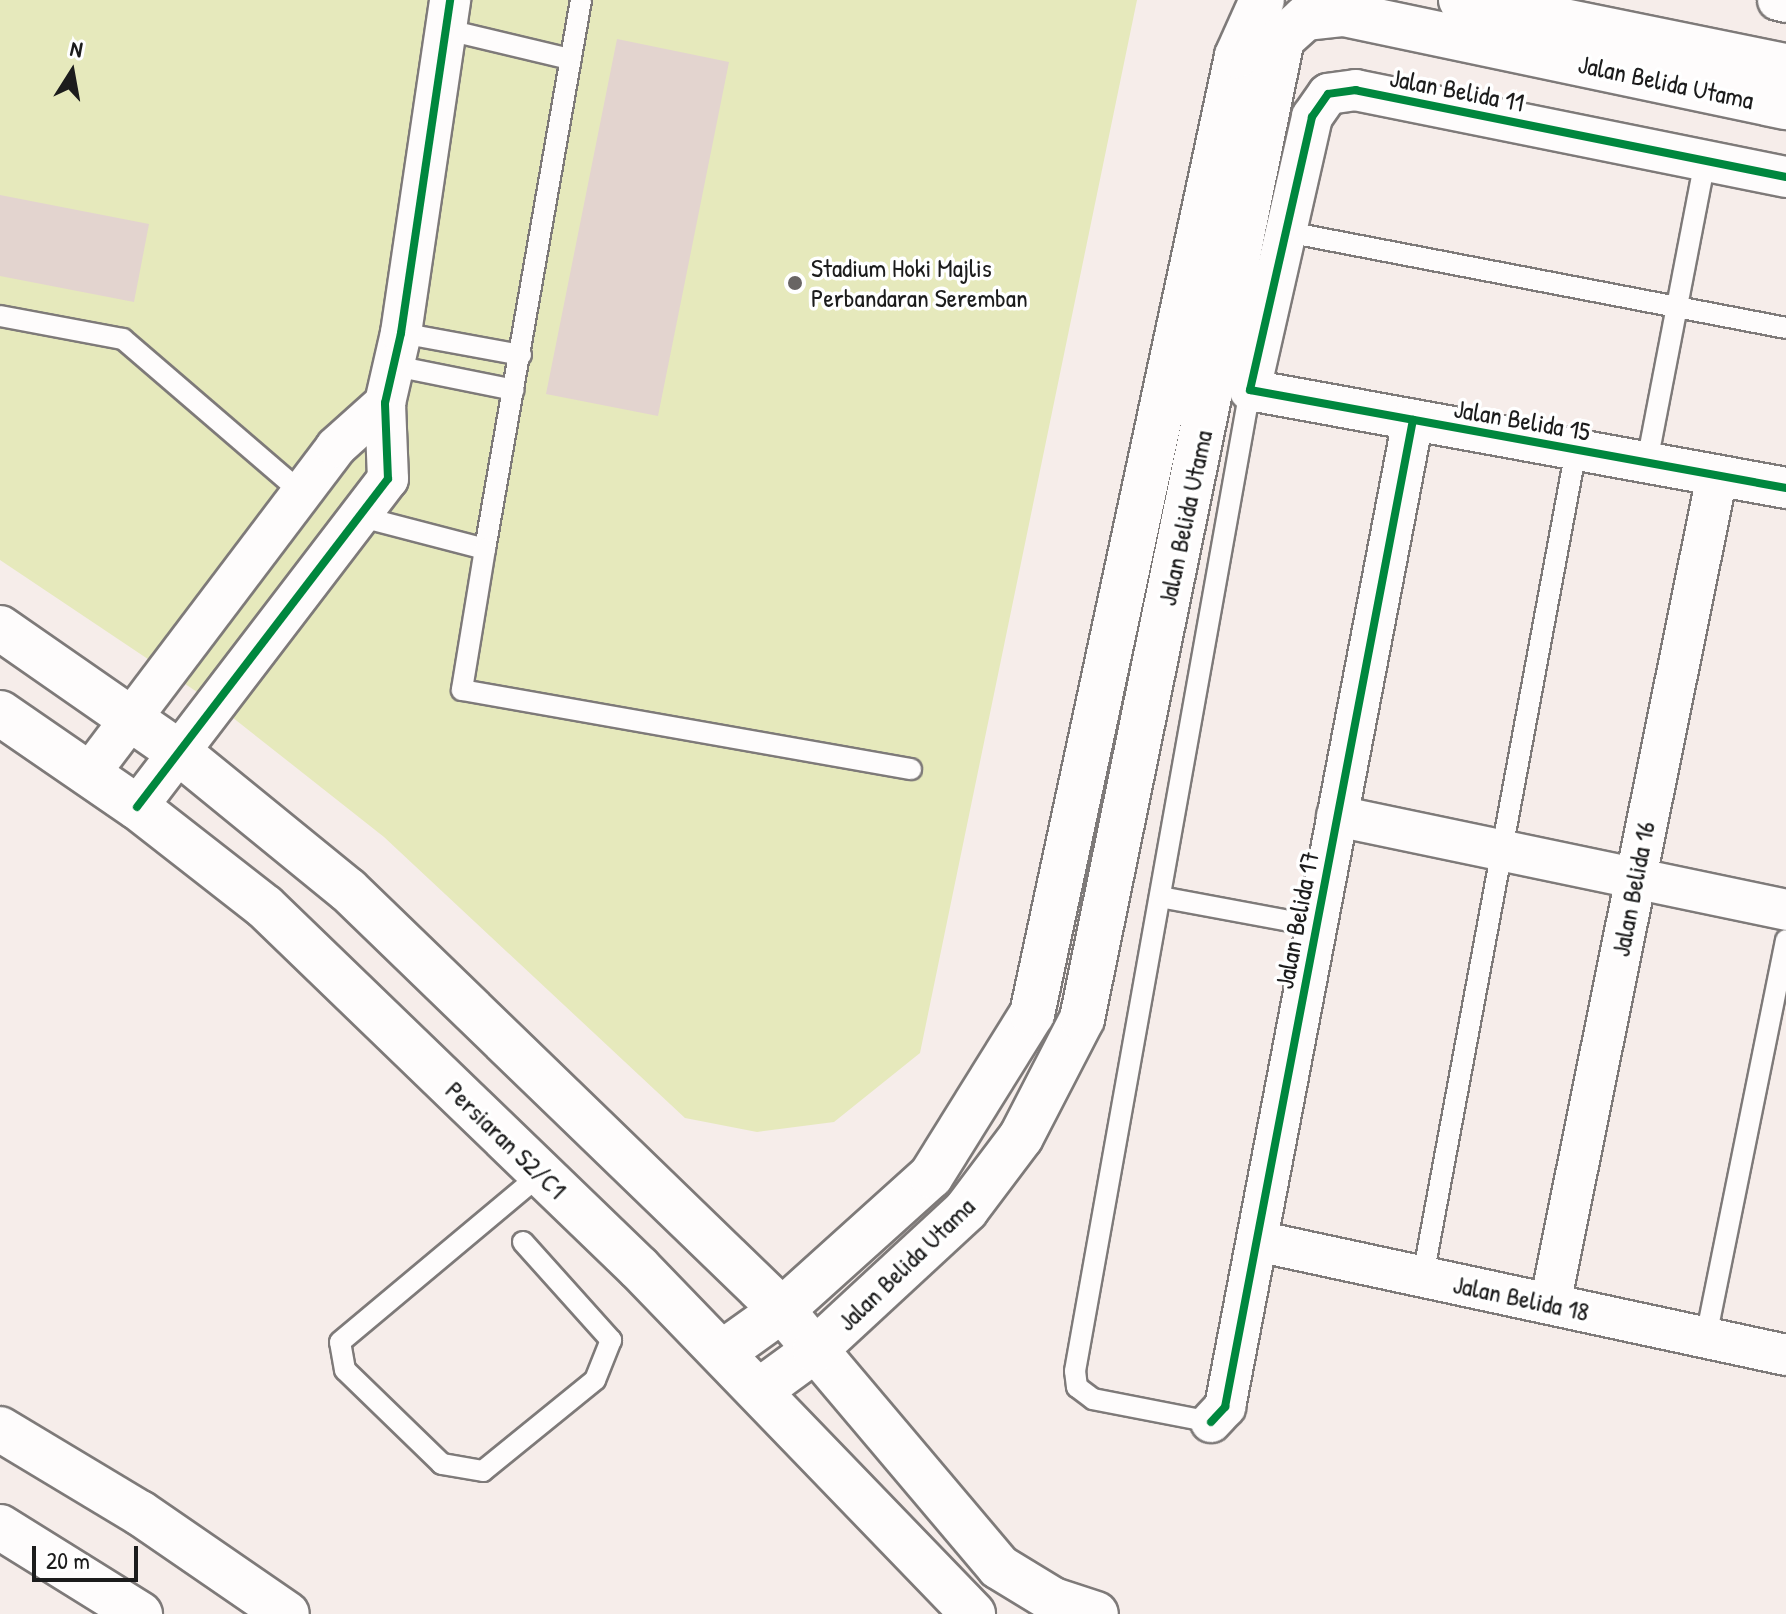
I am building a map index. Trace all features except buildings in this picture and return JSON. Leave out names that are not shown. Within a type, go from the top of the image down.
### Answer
[{"type":"main road","name":"Jalan Belida Utama","points":[[722,1353],[782,1310],[931,1176],[1032,1014],[1237,56],[1262,0]]},
{"type":"main road","name":"Jalan Belida Utama","points":[[1461,0],[1786,66]]},
{"type":"main road","name":"Jalan Belida Utama","points":[[759,1391],[815,1350],[966,1210],[1021,1137],[1082,1019],[1282,39],[1305,18],[1344,14],[1786,107]]},
{"type":"main road","points":[[0,628],[181,754],[348,890],[782,1310],[999,1567],[1053,1600],[1096,1614]]},
{"type":"main road","name":"Persiaran S2/C1","points":[[0,713],[137,807],[265,907],[722,1353],[973,1614]]},
{"type":"main road","points":[[0,1429],[140,1513],[287,1614]]},
{"type":"main road","points":[[0,1527],[140,1614]]},
{"type":"street","points":[[1778,0],[1786,2]]},
{"type":"street","points":[[137,807],[330,560],[388,479],[394,367],[447,14]]},
{"type":"street","name":"Jalan Belida 11","points":[[1250,390],[1282,231],[1312,117],[1328,94],[1356,90],[1786,177]]},
{"type":"street","points":[[89,774],[394,367]]},
{"type":"street","name":"Jalan Belida 15","points":[[1250,390],[1786,488]]},
{"type":"street","name":"Jalan Belida 17","points":[[1211,1422],[1225,1407],[1413,420]]},
{"type":"street","name":"Jalan Belida 16","points":[[1550,1304],[1717,476]]},
{"type":"street","points":[[277,524],[330,560]]},
{"type":"street","points":[[1337,816],[1786,910]]},
{"type":"street","name":"Jalan Belida 18","points":[[1257,1241],[1786,1355]]},
{"type":"lane","points":[[581,0],[462,690],[911,769]]},
{"type":"lane","points":[[447,14],[570,59]]},
{"type":"lane","points":[[1647,462],[1705,160]]},
{"type":"lane","points":[[1282,231],[1786,328]]},
{"type":"lane","points":[[0,316],[123,339],[300,491]]},
{"type":"lane","points":[[394,367],[521,355]]},
{"type":"lane","points":[[394,367],[514,390]]},
{"type":"lane","points":[[1211,1422],[1093,1399],[1076,1379],[1250,390]]},
{"type":"lane","points":[[1423,1276],[1576,450]]},
{"type":"lane","points":[[362,517],[485,549]]},
{"type":"lane","points":[[1160,897],[1317,926]]},
{"type":"lane","points":[[1706,1337],[1786,940]]},
{"type":"lane","points":[[523,1242],[611,1340],[595,1380],[483,1471],[442,1464],[345,1370],[340,1342],[541,1174]]},
{"type":"green space","points":[[0,0],[1137,0],[920,1053],[834,1122],[757,1132],[685,1118],[384,837],[218,706],[0,560]]},
{"type":"cycle path","points":[[137,807],[388,479],[385,403],[401,333],[450,0]]},
{"type":"cycle path","points":[[1786,177],[1356,90],[1328,94],[1312,117],[1250,390],[1786,488]]},
{"type":"cycle path","points":[[1211,1422],[1225,1407],[1413,420]]},
{"type":"place","name":"Stadium Hoki Majlis Perbandaran Seremban","points":[[795,283]]}]
